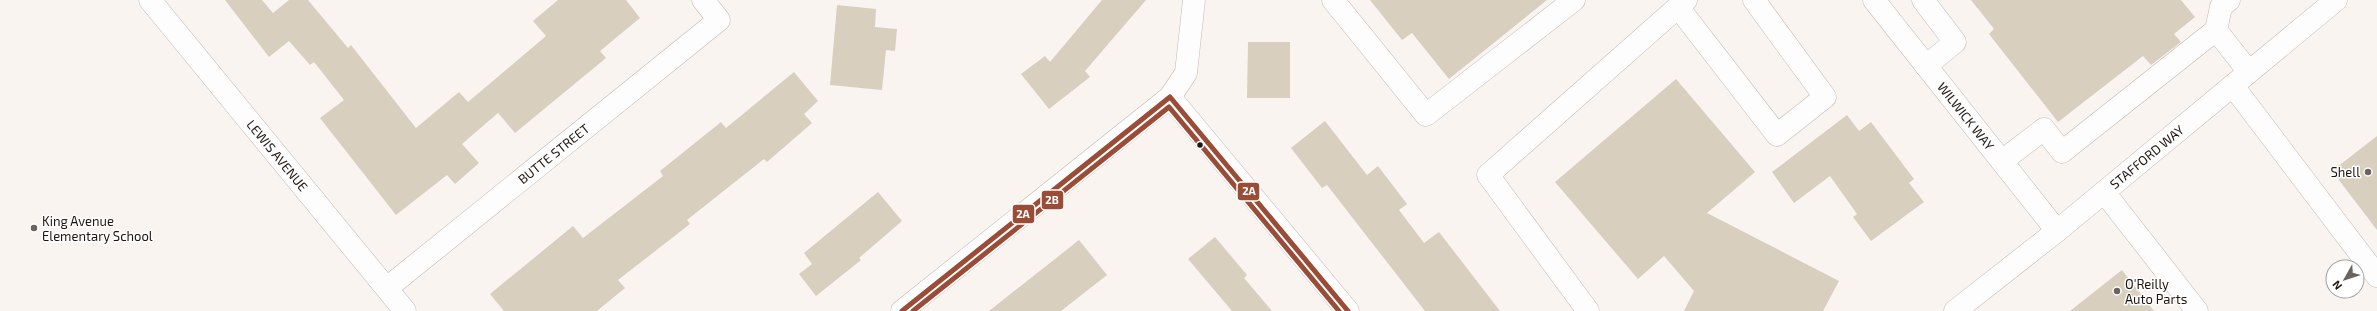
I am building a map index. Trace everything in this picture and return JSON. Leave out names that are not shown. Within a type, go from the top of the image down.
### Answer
[{"type":"street","name":"LEWIS AVENUE","points":[[150,0],[405,311]]},
{"type":"street","name":"BUTTE STREET","points":[[387,288],[719,20],[703,0]]},
{"type":"street","points":[[902,311],[1170,97],[1186,74],[1194,0]]},
{"type":"street","points":[[1333,0],[1426,114],[1574,0]]},
{"type":"street","points":[[1588,311],[1488,175],[1682,4],[1777,135],[1825,97],[1754,0]]},
{"type":"street","name":"WILWICK WAY","points":[[1874,0],[2057,231]]},
{"type":"street","points":[[1923,0],[1955,42],[1926,66]]},
{"type":"street","name":"STAFFORD WAY","points":[[1955,311],[2057,231],[2336,0]]},
{"type":"street","points":[[2222,2],[2216,30],[2241,79],[2290,161],[2377,276]]},
{"type":"street","points":[[2002,161],[2044,129],[2062,152],[2216,30]]},
{"type":"street","points":[[1170,97],[1348,311]]},
{"type":"street","points":[[2104,192],[2197,311]]},
{"type":"building","points":[[225,0],[262,0],[273,13],[289,0],[308,0],[348,48],[351,45],[416,128],[459,92],[468,102],[546,36],[533,21],[558,0],[626,0],[640,18],[600,51],[606,58],[515,133],[498,113],[462,144],[479,163],[455,184],[447,175],[396,215],[320,118],[344,100],[314,62],[310,65],[289,41],[269,57]]},
{"type":"building","points":[[1102,0],[1146,0],[1085,71],[1090,77],[1049,109],[1021,74],[1045,56],[1050,62]]},
{"type":"building","points":[[1370,0],[1547,0],[1449,79],[1412,33],[1402,40]]},
{"type":"building","points":[[1971,0],[2181,0],[2195,17],[2174,34],[2181,42],[2151,65],[2143,56],[2058,122],[1989,34],[1994,29]]},
{"type":"building","points":[[837,5],[876,9],[875,27],[897,29],[895,51],[886,50],[882,90],[830,85]]},
{"type":"building","points":[[1248,42],[1290,42],[1290,98],[1247,98]]},
{"type":"building","points":[[794,72],[818,101],[804,114],[812,123],[767,162],[764,159],[687,220],[690,224],[618,280],[625,288],[597,311],[504,311],[490,294],[573,226],[583,238],[663,176],[660,171],[721,122],[726,128]]},
{"type":"building","points":[[1676,79],[1755,172],[1707,213],[1839,281],[1823,311],[1684,311],[1694,291],[1664,256],[1638,279],[1555,182]]},
{"type":"building","points":[[1847,115],[1859,131],[1871,122],[1914,179],[1909,183],[1924,202],[1871,241],[1853,217],[1857,214],[1830,176],[1794,203],[1772,172]]},
{"type":"building","points":[[1325,121],[1367,175],[1378,166],[1407,204],[1399,210],[1424,243],[1439,232],[1500,311],[1425,311],[1327,185],[1322,188],[1291,148]]},
{"type":"building","points":[[2377,136],[2377,230],[2332,171]]},
{"type":"building","points":[[878,192],[902,221],[859,258],[861,260],[816,296],[799,274],[812,264],[804,253]]},
{"type":"building","points":[[1215,237],[1247,275],[1244,278],[1272,311],[1232,311],[1188,259]]},
{"type":"building","points":[[1079,240],[1107,275],[1061,311],[989,311]]},
{"type":"building","name":"O'Reilly Auto Parts","points":[[2122,270],[2154,311],[2070,311]]},
{"type":"transit line","name":"2A","points":[[902,311],[1170,97],[1348,311]]},
{"type":"transit line","name":"2B","points":[[913,311],[1169,107],[1339,311]]},
{"type":"place","name":"Shell","points":[[2368,172]]},
{"type":"place","name":"King Avenue Elementary School","points":[[34,228]]},
{"type":"place","name":"O'Reilly Auto Parts","points":[[2117,291]]}]
